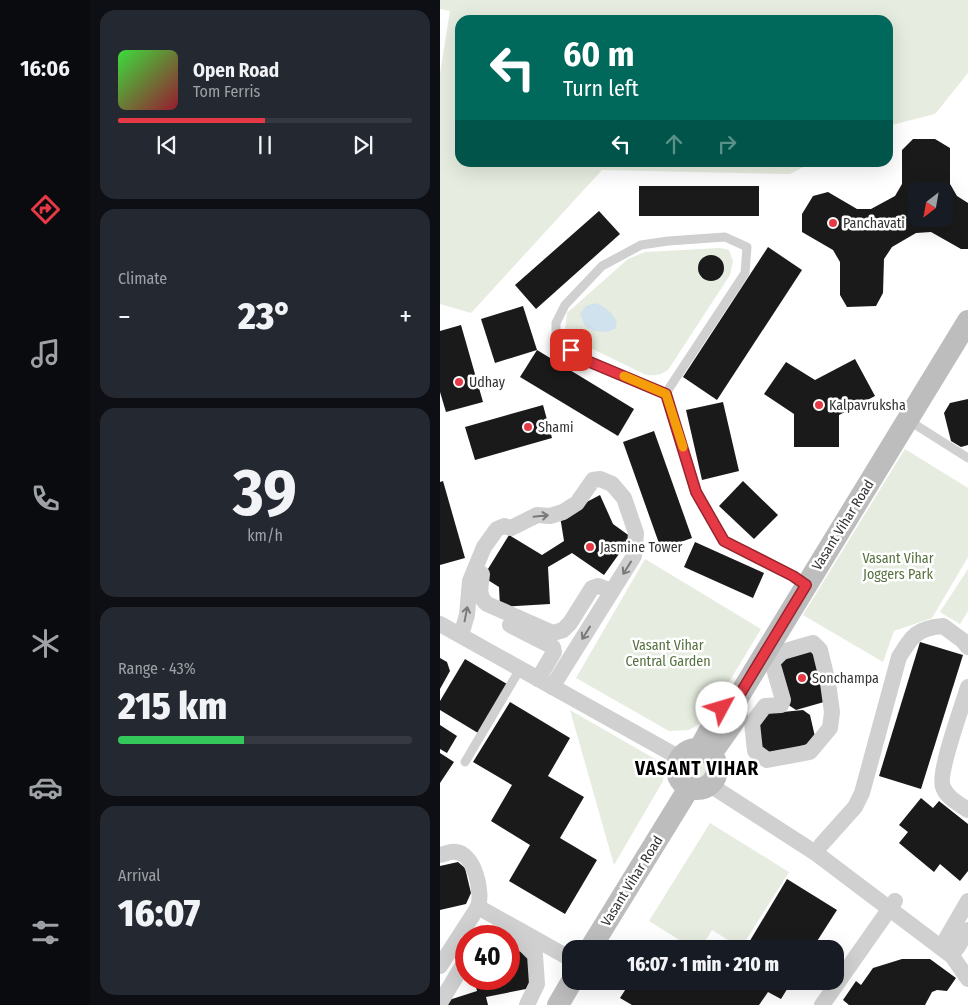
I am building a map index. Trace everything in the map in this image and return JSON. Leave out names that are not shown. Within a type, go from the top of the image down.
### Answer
[{"type":"street","name":"Vasant Vihar Road","points":[[697,754],[722,708],[738,698],[968,321]]},
{"type":"street","points":[[545,683],[612,591],[634,556],[636,534],[624,498],[612,484],[600,479],[593,480],[577,503],[563,512],[550,516],[537,515],[511,528],[483,566],[480,596],[487,604],[553,633],[563,630],[570,623],[592,588],[598,586],[612,591]]},
{"type":"street","points":[[461,636],[467,614],[470,581],[484,547],[496,529],[504,526],[511,528]]},
{"type":"street","points":[[484,612],[553,647],[554,652],[545,683]]},
{"type":"street","points":[[440,624],[545,683],[717,765],[705,783]]},
{"type":"street","points":[[811,843],[855,807],[862,792],[899,657],[911,638],[919,631],[943,626],[962,640],[968,647]]},
{"type":"street","points":[[738,698],[765,706],[781,705],[783,700],[772,662],[782,652],[813,643],[818,647],[828,683],[832,712],[830,728],[812,751],[767,760],[757,754],[755,751],[752,722],[765,706]]},
{"type":"street","points":[[968,687],[944,767],[942,786],[948,796],[968,810]]},
{"type":"street","points":[[697,754],[677,772],[679,778],[705,783],[811,843],[893,905],[952,956],[968,979]]},
{"type":"street","name":"Vasant Vihar Road","points":[[596,940],[705,783]]},
{"type":"street","points":[[440,855],[456,851],[464,855],[473,866],[480,900],[478,907],[440,966]]},
{"type":"street","points":[[952,943],[968,901]]},
{"type":"street","points":[[893,905],[952,943],[968,964]]},
{"type":"street","points":[[822,1005],[893,905]]},
{"type":"street","points":[[478,907],[562,954]]},
{"type":"street","points":[[952,943],[968,930]]},
{"type":"street","points":[[520,944],[535,955],[538,984],[528,1005]]},
{"type":"street","points":[[440,1003],[455,978]]},
{"type":"street","points":[[558,1005],[567,990]]},
{"type":"lane","points":[[725,237],[747,247],[745,273],[666,394],[585,360],[556,339],[556,323],[565,305],[602,266],[642,245],[725,237]]},
{"type":"lane","points":[[666,394],[696,492],[724,541],[793,576],[806,585]]},
{"type":"lane","points":[[908,420],[968,458]]},
{"type":"lane","points":[[465,762],[520,669]]},
{"type":"green space","points":[[440,0],[968,0],[968,73],[935,114],[893,125],[893,15],[455,15],[455,167],[803,167],[790,174],[602,170],[471,313],[440,304],[440,74],[450,11],[440,9]]},
{"type":"green space","points":[[720,248],[729,250],[733,261],[730,275],[665,372],[657,375],[646,375],[572,339],[565,331],[567,313],[628,259],[645,252]]},
{"type":"green space","name":"Vasant Vihar Joggers Park","points":[[905,449],[968,488],[968,557],[932,618],[894,631],[883,662],[803,615]]},
{"type":"green space","name":"Vasant Vihar Central Garden","points":[[645,559],[761,629],[706,720],[689,730],[669,731],[576,678]]},
{"type":"green space","points":[[968,569],[968,611],[960,624],[940,612]]},
{"type":"green space","points":[[570,710],[655,759],[663,770],[663,781],[614,865]]},
{"type":"green space","points":[[697,757],[705,760],[708,768],[705,776],[697,779],[689,776],[686,768],[689,760]]},
{"type":"green space","points":[[710,823],[789,872],[746,940],[728,940],[712,930],[706,940],[680,940],[649,921]]},
{"type":"water","points":[[595,303],[610,312],[617,322],[615,329],[599,332],[585,326],[580,314],[586,306]]},
{"type":"building","points":[[913,139],[935,139],[950,148],[950,182],[908,182],[908,228],[952,228],[953,189],[957,196],[968,203],[968,249],[961,249],[931,232],[916,233],[892,247],[884,259],[883,293],[876,306],[847,307],[840,295],[840,262],[833,250],[802,232],[802,214],[813,196],[828,192],[857,209],[871,209],[895,196],[902,184],[902,150]]},
{"type":"building","points":[[639,186],[759,186],[759,216],[639,216]]},
{"type":"building","points":[[599,211],[620,234],[536,309],[515,285]]},
{"type":"building","points":[[768,247],[802,270],[717,400],[683,377]]},
{"type":"building","points":[[711,255],[720,259],[724,268],[720,277],[711,281],[702,277],[698,268],[702,259]]},
{"type":"building","points":[[523,306],[537,350],[495,363],[481,319]]},
{"type":"building","points":[[461,325],[483,402],[446,412],[440,392],[440,331]]},
{"type":"building","points":[[537,350],[634,409],[618,436],[520,377]]},
{"type":"building","name":"Kalpavruksha","points":[[855,359],[875,396],[839,415],[839,447],[794,447],[794,414],[764,394],[786,362],[815,380]]},
{"type":"building","points":[[968,399],[968,445],[961,447],[951,441],[944,413],[950,403]]},
{"type":"building","points":[[723,402],[739,471],[702,480],[686,410]]},
{"type":"building","points":[[543,405],[552,438],[475,460],[465,427]]},
{"type":"building","points":[[654,431],[692,538],[661,549],[623,442]]},
{"type":"building","points":[[443,481],[465,558],[440,565],[440,482]]},
{"type":"building","points":[[743,481],[778,515],[754,539],[719,506]]},
{"type":"building","name":"Jasmine Tower","points":[[600,495],[613,524],[631,537],[604,575],[572,553],[548,567],[550,604],[500,607],[499,587],[483,577],[509,535],[542,555],[564,541],[560,516]]},
{"type":"building","points":[[695,542],[764,573],[753,598],[684,567]]},
{"type":"building","points":[[920,642],[963,655],[921,789],[879,776]]},
{"type":"building","name":"Sonchampa","points":[[808,647],[817,652],[824,702],[796,710],[787,704],[775,664]]},
{"type":"building","points":[[440,658],[447,662],[450,671],[440,689]]},
{"type":"building","points":[[465,659],[507,684],[478,733],[440,710],[440,701]]},
{"type":"building","points":[[510,702],[570,738],[548,776],[584,797],[560,838],[597,860],[565,914],[509,881],[530,845],[491,821],[512,785],[473,762]]},
{"type":"building","name":"Sonchampa","points":[[803,710],[810,715],[816,741],[769,757],[760,751],[754,723],[761,714]]},
{"type":"building","points":[[440,725],[457,736],[447,753],[440,749]]},
{"type":"building","points":[[440,753],[454,762],[440,783]]},
{"type":"building","points":[[921,798],[933,808],[939,801],[968,824],[968,871],[960,881],[940,864],[934,872],[899,843],[908,832],[899,825]]},
{"type":"building","points":[[458,862],[465,868],[471,893],[466,904],[440,910],[440,866]]},
{"type":"building","points":[[787,879],[837,910],[818,940],[750,940]]},
{"type":"building","points":[[520,950],[527,952],[533,980],[526,989],[486,997],[488,1005],[447,1005],[449,1000],[477,991],[520,990]]},
{"type":"building","points":[[902,959],[930,959],[956,978],[947,991],[937,990],[932,992],[925,1005],[849,1005],[843,1000],[856,981],[861,985],[873,968]]},
{"type":"building","points":[[625,990],[786,990],[781,999],[768,992],[759,1005],[632,1005],[620,998]]},
{"type":"slow traffic","points":[[624,376],[666,394],[683,447]]},
{"type":"place","name":"Panchavati","points":[[833,223]]},
{"type":"place","name":"Udhay","points":[[459,382]]},
{"type":"place","name":"Kalpavruksha","points":[[819,405]]},
{"type":"place","name":"Shami","points":[[528,427]]},
{"type":"place","name":"Jasmine Tower","points":[[590,547]]},
{"type":"place","name":"Sonchampa","points":[[802,678]]},
{"type":"district","name":"VASANT VIHAR","points":[[697,768]]},
{"type":"route","points":[[571,350],[585,360],[666,394],[696,492],[724,541],[793,576],[806,585],[734,704],[722,708]]}]
